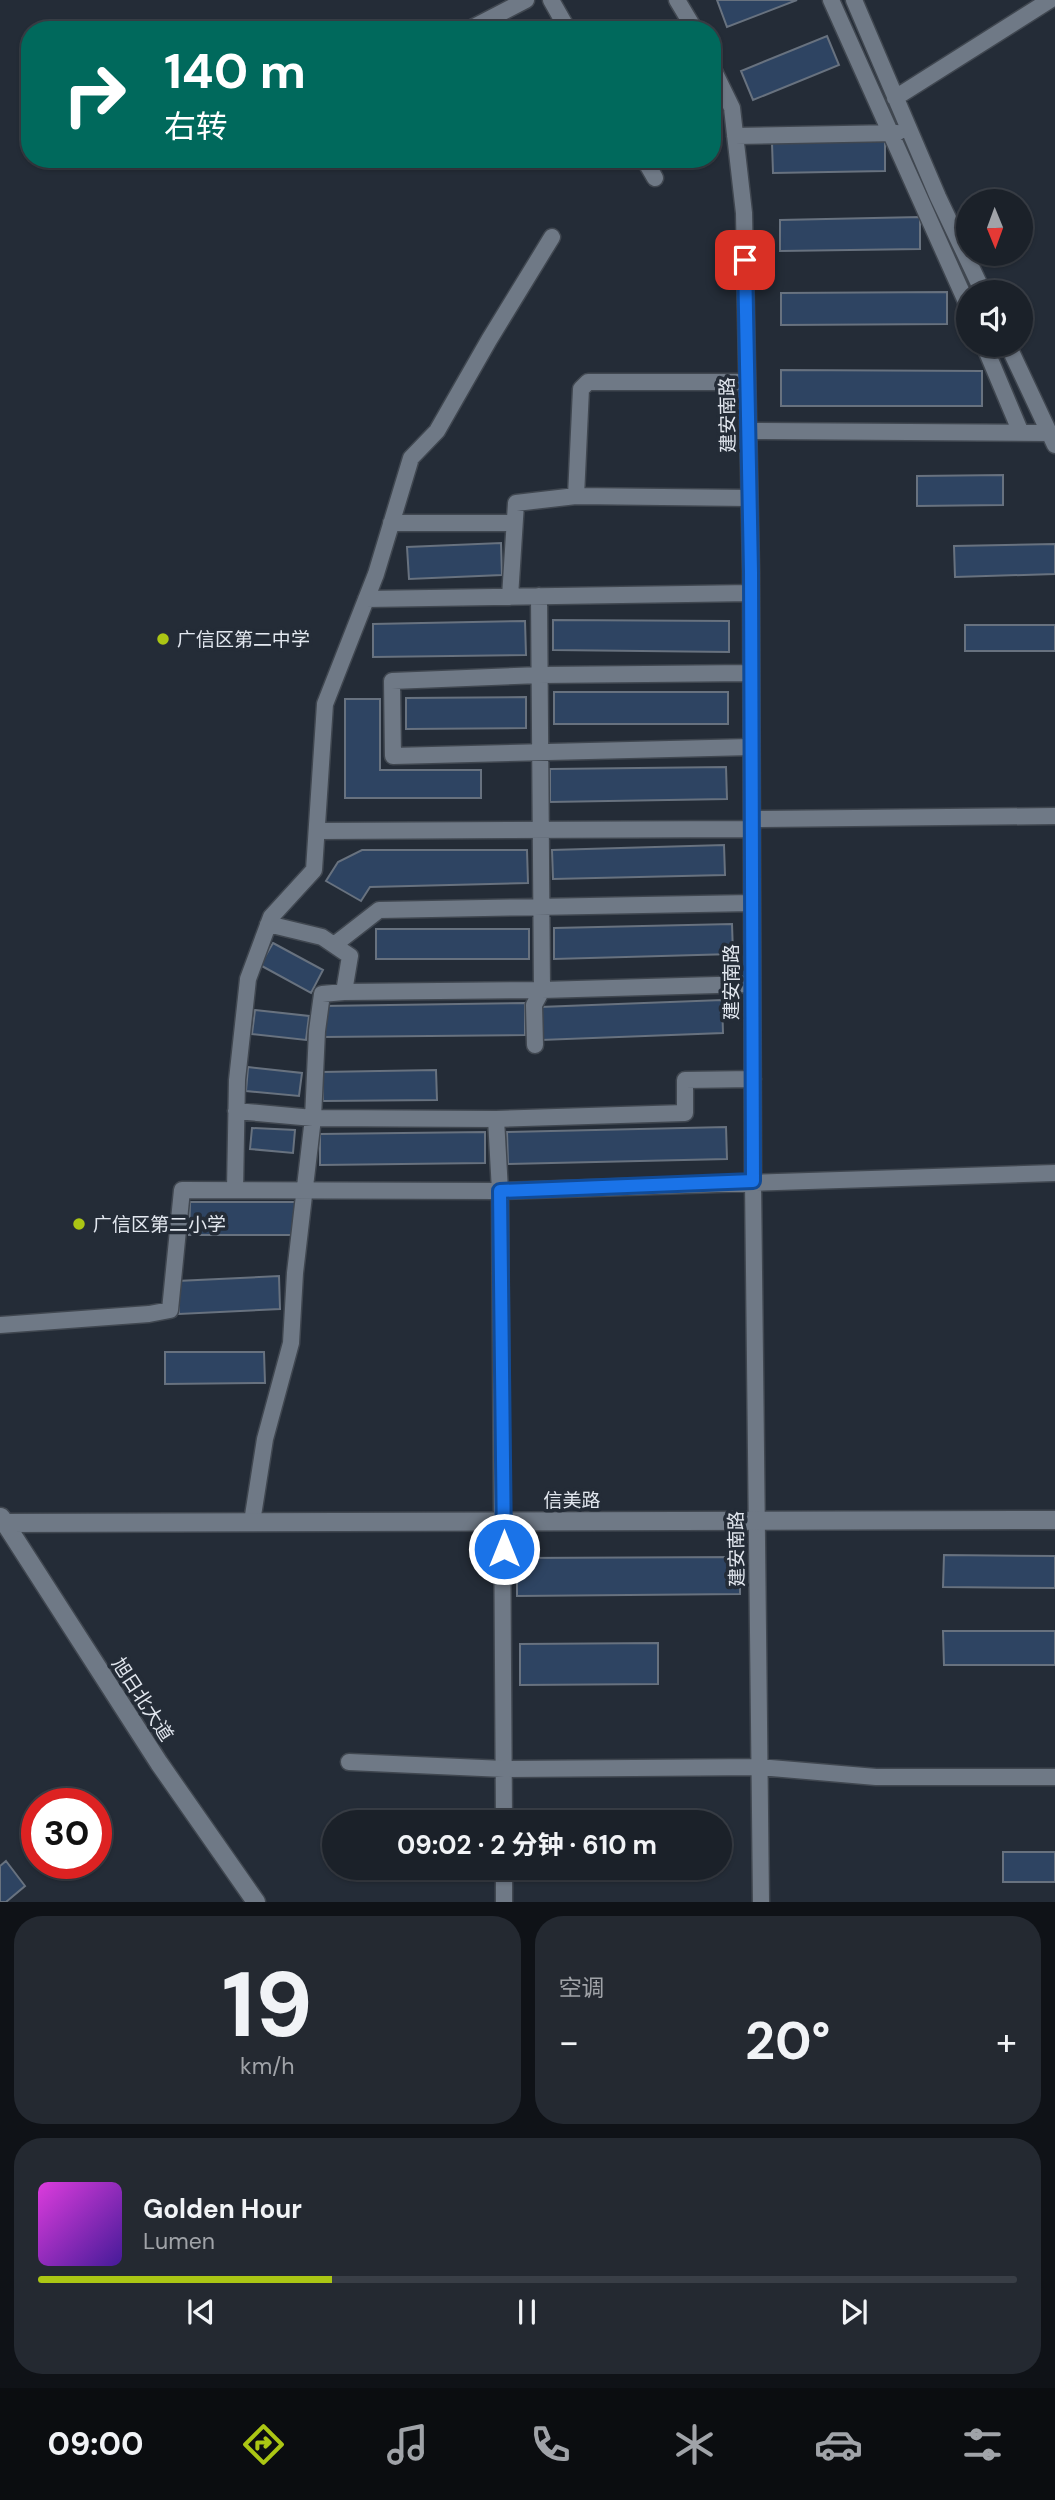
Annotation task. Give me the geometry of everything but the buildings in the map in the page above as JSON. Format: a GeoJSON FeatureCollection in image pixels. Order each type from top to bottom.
{"type":"FeatureCollection","features":[{"type":"Feature","properties":{"kind":"street"},"geometry":{"type":"LineString","coordinates":[[485,21],[526,0]]}},
{"type":"Feature","properties":{"kind":"street"},"geometry":{"type":"LineString","coordinates":[[551,0],[563,21]]}},
{"type":"Feature","properties":{"kind":"street"},"geometry":{"type":"LineString","coordinates":[[677,0],[690,21]]}},
{"type":"Feature","properties":{"kind":"street"},"geometry":{"type":"LineString","coordinates":[[831,0],[956,280]]}},
{"type":"Feature","properties":{"kind":"street"},"geometry":{"type":"LineString","coordinates":[[854,0],[937,197],[977,280]]}},
{"type":"Feature","properties":{"kind":"street"},"geometry":{"type":"LineString","coordinates":[[895,98],[1050,0]]}},
{"type":"Feature","properties":{"kind":"street","name":"建安南路"},"geometry":{"type":"LineString","coordinates":[[721,85],[732,108],[744,213],[751,593],[752,1079],[761,1902]]}},
{"type":"Feature","properties":{"kind":"street"},"geometry":{"type":"LineString","coordinates":[[735,136],[910,133]]}},
{"type":"Feature","properties":{"kind":"street"},"geometry":{"type":"LineString","coordinates":[[649,168],[655,178]]}},
{"type":"Feature","properties":{"kind":"street"},"geometry":{"type":"LineString","coordinates":[[235,1191],[237,1080],[248,979],[271,916],[314,870],[325,704],[366,599],[411,457],[437,431],[552,237]]}},
{"type":"Feature","properties":{"kind":"street"},"geometry":{"type":"LineString","coordinates":[[989,357],[1021,433]]}},
{"type":"Feature","properties":{"kind":"street"},"geometry":{"type":"LineString","coordinates":[[1014,357],[1052,439]]}},
{"type":"Feature","properties":{"kind":"street"},"geometry":{"type":"LineString","coordinates":[[576,496],[581,389],[588,382],[747,382]]}},
{"type":"Feature","properties":{"kind":"street"},"geometry":{"type":"LineString","coordinates":[[748,431],[1021,433],[1052,439]]}},
{"type":"Feature","properties":{"kind":"street"},"geometry":{"type":"LineString","coordinates":[[510,597],[516,503],[576,496],[749,498]]}},
{"type":"Feature","properties":{"kind":"street"},"geometry":{"type":"LineString","coordinates":[[391,523],[513,523]]}},
{"type":"Feature","properties":{"kind":"street"},"geometry":{"type":"LineString","coordinates":[[366,599],[751,593]]}},
{"type":"Feature","properties":{"kind":"street"},"geometry":{"type":"LineString","coordinates":[[535,1045],[534,1005],[542,990],[539,596]]}},
{"type":"Feature","properties":{"kind":"street"},"geometry":{"type":"LineString","coordinates":[[751,673],[540,675],[392,681],[393,755],[751,747]]}},
{"type":"Feature","properties":{"kind":"street"},"geometry":{"type":"LineString","coordinates":[[317,831],[540,830],[1055,816]]}},
{"type":"Feature","properties":{"kind":"street"},"geometry":{"type":"LineString","coordinates":[[334,945],[379,911],[752,903]]}},
{"type":"Feature","properties":{"kind":"street"},"geometry":{"type":"LineString","coordinates":[[268,924],[322,937],[351,956],[344,992]]}},
{"type":"Feature","properties":{"kind":"street"},"geometry":{"type":"LineString","coordinates":[[252,1522],[265,1439],[291,1343],[322,994],[752,984]]}},
{"type":"Feature","properties":{"kind":"street"},"geometry":{"type":"LineString","coordinates":[[236,1111],[313,1118],[496,1119],[685,1113],[685,1080],[752,1079]]}},
{"type":"Feature","properties":{"kind":"street"},"geometry":{"type":"LineString","coordinates":[[496,1119],[500,1191],[504,1521],[504,1810]]}},
{"type":"Feature","properties":{"kind":"street"},"geometry":{"type":"LineString","coordinates":[[0,1325],[149,1314],[170,1310],[182,1190],[500,1191],[1055,1173]]}},
{"type":"Feature","properties":{"kind":"street","name":"信美路"},"geometry":{"type":"LineString","coordinates":[[3,1519],[252,1522],[1055,1520]]}},
{"type":"Feature","properties":{"kind":"street","name":"旭日北大道"},"geometry":{"type":"LineString","coordinates":[[3,1519],[159,1763],[256,1902]]}},
{"type":"Feature","properties":{"kind":"street"},"geometry":{"type":"LineString","coordinates":[[349,1762],[504,1769],[760,1767],[876,1777],[1055,1777]]}},
{"type":"Feature","properties":{"kind":"street"},"geometry":{"type":"LineString","coordinates":[[504,1880],[504,1902]]}},
{"type":"Feature","properties":{"kind":"place","name":"广信区第二中学"},"geometry":{"type":"Point","coordinates":[163,639]}},
{"type":"Feature","properties":{"kind":"place","name":"广信区第二小学"},"geometry":{"type":"Point","coordinates":[79,1224]}},
{"type":"Feature","properties":{"kind":"route"},"geometry":{"type":"LineString","coordinates":[[504,1549],[500,1191],[753,1181],[751,572],[745,260]]}}]}
